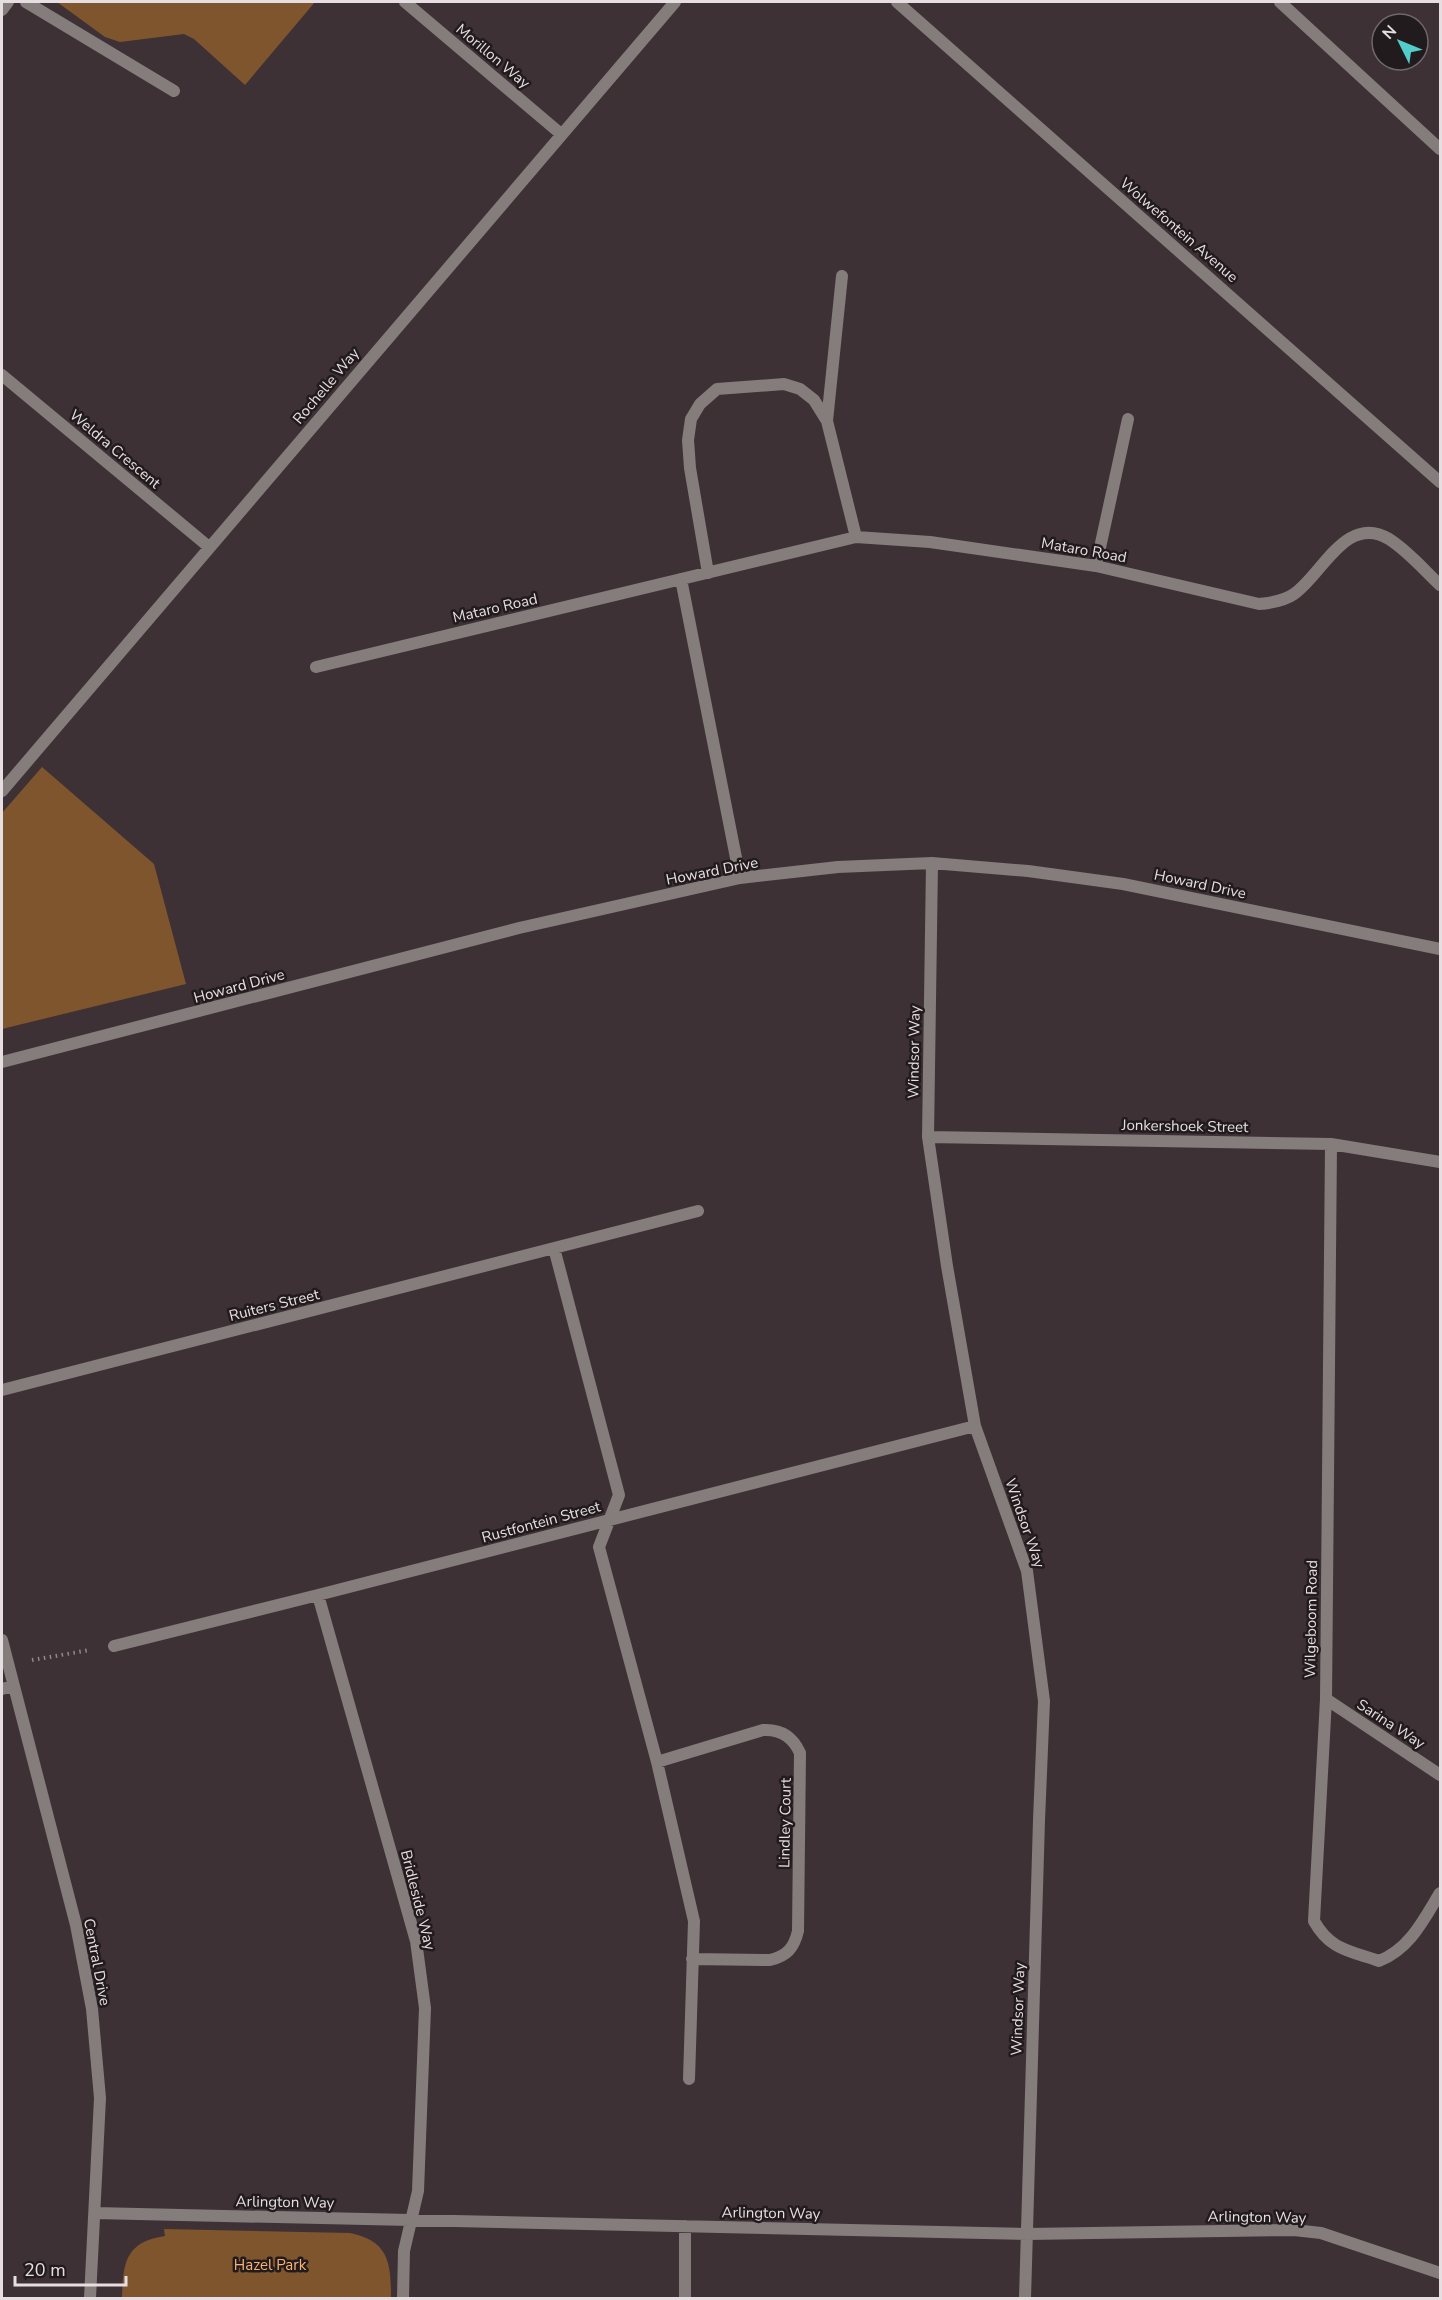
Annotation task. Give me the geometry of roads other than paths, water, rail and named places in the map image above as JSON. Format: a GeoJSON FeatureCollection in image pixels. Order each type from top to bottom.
{"type":"FeatureCollection","features":[{"type":"Feature","properties":{"kind":"street"},"geometry":{"type":"LineString","coordinates":[[2,10],[8,2]]}},
{"type":"Feature","properties":{"kind":"street"},"geometry":{"type":"LineString","coordinates":[[26,2],[174,91]]}},
{"type":"Feature","properties":{"kind":"street","name":"Morillon Way"},"geometry":{"type":"LineString","coordinates":[[405,2],[561,134]]}},
{"type":"Feature","properties":{"kind":"street","name":"Rochelle Way"},"geometry":{"type":"LineString","coordinates":[[2,791],[675,2]]}},
{"type":"Feature","properties":{"kind":"street","name":"Wolwefontein Avenue"},"geometry":{"type":"LineString","coordinates":[[897,2],[1440,482]]}},
{"type":"Feature","properties":{"kind":"street"},"geometry":{"type":"LineString","coordinates":[[1280,2],[1440,149]]}},
{"type":"Feature","properties":{"kind":"street"},"geometry":{"type":"LineString","coordinates":[[827,422],[842,276]]}},
{"type":"Feature","properties":{"kind":"street","name":"Weldra Crescent"},"geometry":{"type":"LineString","coordinates":[[2,375],[209,547]]}},
{"type":"Feature","properties":{"kind":"street"},"geometry":{"type":"LineString","coordinates":[[708,573],[690,468],[688,440],[691,419],[700,404],[717,389],[784,384],[800,389],[814,400],[827,422],[856,537]]}},
{"type":"Feature","properties":{"kind":"street"},"geometry":{"type":"LineString","coordinates":[[1096,566],[1128,419]]}},
{"type":"Feature","properties":{"kind":"street","name":"Mataro Road"},"geometry":{"type":"LineString","coordinates":[[316,667],[856,537],[930,542],[1096,566],[1247,602],[1271,603],[1294,594],[1344,541],[1365,534],[1387,538],[1440,585]]}},
{"type":"Feature","properties":{"kind":"street"},"geometry":{"type":"LineString","coordinates":[[681,579],[740,878]]}},
{"type":"Feature","properties":{"kind":"street","name":"Howard Drive"},"geometry":{"type":"LineString","coordinates":[[2,1062],[519,928],[740,878],[838,867],[932,863],[1028,871],[1123,884],[1440,949]]}},
{"type":"Feature","properties":{"kind":"street","name":"Windsor Way"},"geometry":{"type":"LineString","coordinates":[[932,863],[928,1137],[947,1266],[975,1426],[1027,1571],[1044,1701],[1025,2298]]}},
{"type":"Feature","properties":{"kind":"street","name":"Jonkershoek Street"},"geometry":{"type":"LineString","coordinates":[[928,1137],[1331,1144],[1440,1162]]}},
{"type":"Feature","properties":{"kind":"street","name":"Wilgeboom Road"},"geometry":{"type":"LineString","coordinates":[[1331,1144],[1326,1699],[1314,1921],[1321,1934],[1331,1944],[1380,1961],[1390,1957],[1406,1945],[1440,1893]]}},
{"type":"Feature","properties":{"kind":"street","name":"Ruiters Street"},"geometry":{"type":"LineString","coordinates":[[2,1390],[698,1211]]}},
{"type":"Feature","properties":{"kind":"street"},"geometry":{"type":"LineString","coordinates":[[554,1248],[619,1495],[599,1547],[657,1762],[694,1921],[689,2079]]}},
{"type":"Feature","properties":{"kind":"street","name":"Rustfontein Street"},"geometry":{"type":"LineString","coordinates":[[114,1646],[975,1426]]}},
{"type":"Feature","properties":{"kind":"street","name":"Bridleside Way"},"geometry":{"type":"LineString","coordinates":[[318,1595],[416,1941],[424,2008],[418,2191],[404,2251],[403,2298]]}},
{"type":"Feature","properties":{"kind":"street","name":"Central Drive"},"geometry":{"type":"LineString","coordinates":[[2,1640],[8,1688],[76,1925],[92,2009],[100,2098],[90,2298]]}},
{"type":"Feature","properties":{"kind":"street","name":"Sarina Way"},"geometry":{"type":"LineString","coordinates":[[1326,1699],[1440,1775]]}},
{"type":"Feature","properties":{"kind":"street","name":"Lindley Court"},"geometry":{"type":"LineString","coordinates":[[657,1762],[772,1729],[789,1736],[800,1753],[796,1942],[790,1951],[780,1958],[770,1960],[693,1959]]}},
{"type":"Feature","properties":{"kind":"street","name":"Arlington Way"},"geometry":{"type":"LineString","coordinates":[[95,2212],[1027,2234],[1294,2230],[1321,2234],[1440,2273]]}},
{"type":"Feature","properties":{"kind":"street"},"geometry":{"type":"LineString","coordinates":[[685,2226],[685,2298]]}},
{"type":"Feature","properties":{"kind":"park label","name":"Hazel Park"},"geometry":{"type":"Point","coordinates":[270,2265]}}]}
